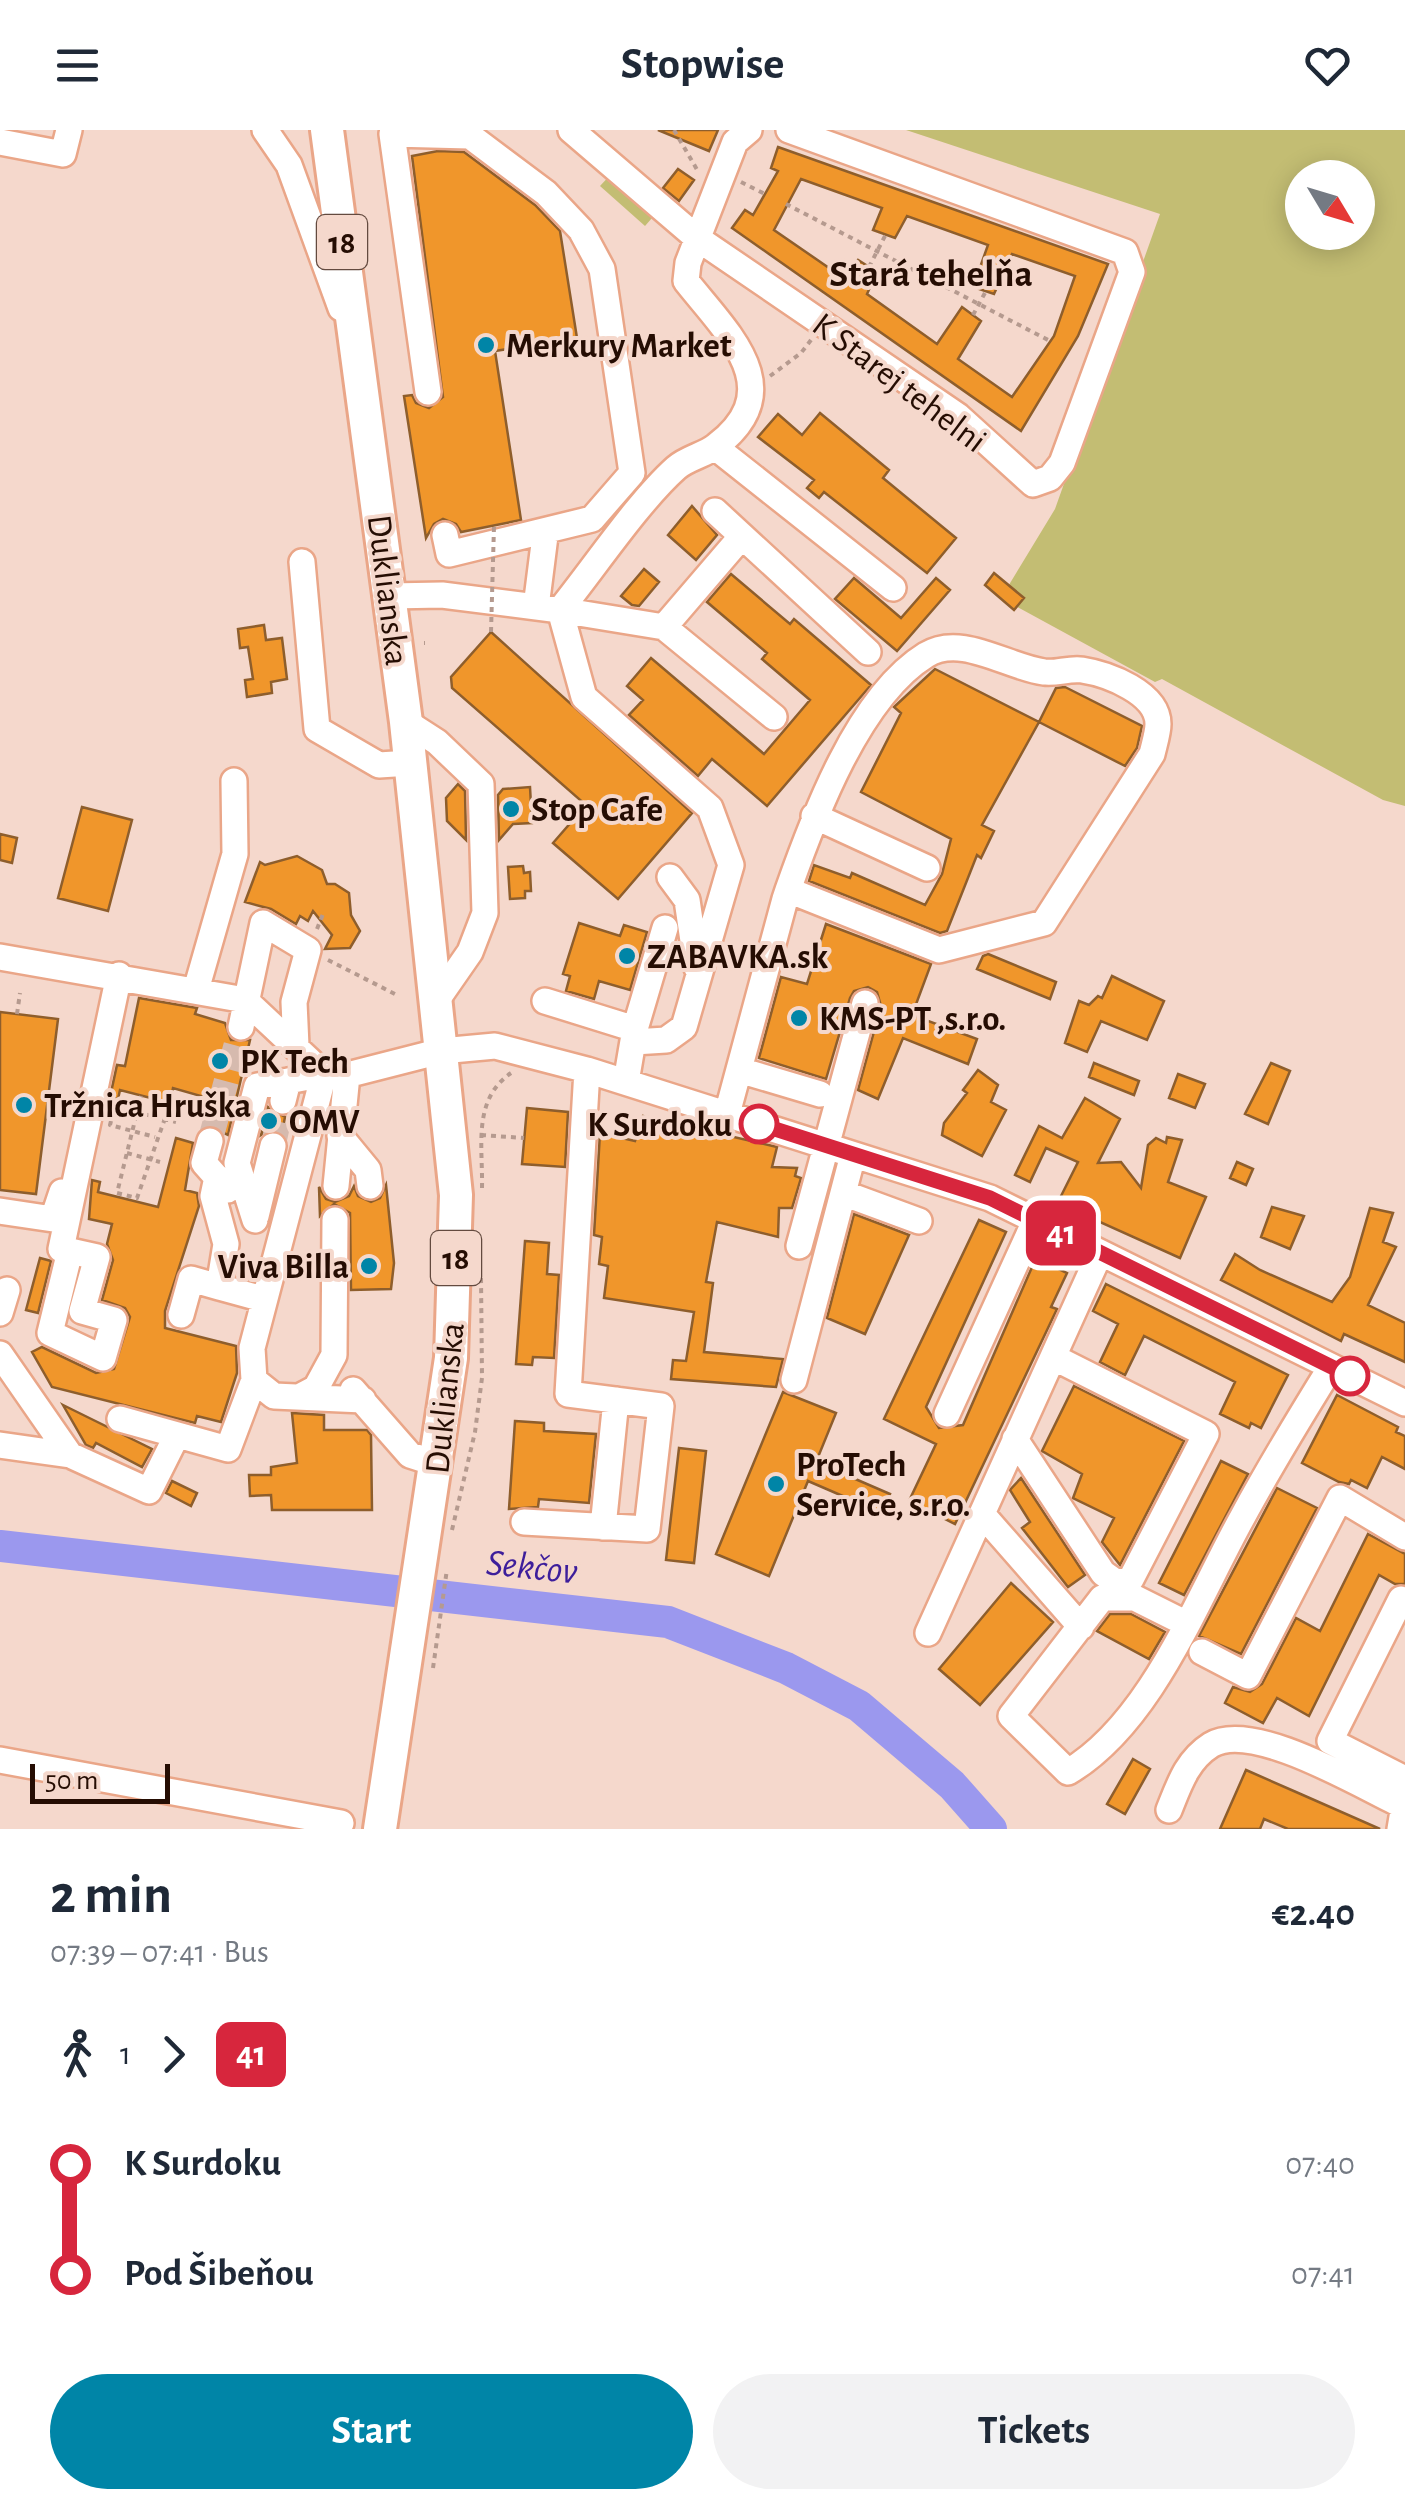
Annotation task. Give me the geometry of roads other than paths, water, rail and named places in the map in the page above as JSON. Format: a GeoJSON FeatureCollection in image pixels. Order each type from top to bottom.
{"type":"FeatureCollection","features":[{"type":"Feature","properties":{"kind":"main road","name":"Duklianska"},"geometry":{"type":"LineString","coordinates":[[327,130],[406,722],[455,1160],[451,1358],[431,1504],[419,1667],[380,1829]]}},
{"type":"Feature","properties":{"kind":"street"},"geometry":{"type":"LineString","coordinates":[[0,142],[63,154],[68,130]]}},
{"type":"Feature","properties":{"kind":"street"},"geometry":{"type":"LineString","coordinates":[[264,130],[289,166],[357,354]]}},
{"type":"Feature","properties":{"kind":"street","name":"K Starej tehelni"},"geometry":{"type":"LineString","coordinates":[[571,130],[698,238],[958,416],[1032,484],[1050,478],[1062,463],[1132,272],[1131,260],[1114,246],[789,130]]}},
{"type":"Feature","properties":{"kind":"street"},"geometry":{"type":"LineString","coordinates":[[548,608],[678,466],[715,447],[742,421],[752,384],[744,354],[686,281],[735,142],[749,130]]}},
{"type":"Feature","properties":{"kind":"street"},"geometry":{"type":"LineString","coordinates":[[428,392],[392,134],[470,136],[546,194],[581,230],[602,269],[618,361],[632,473],[592,519],[449,554],[445,535]]}},
{"type":"Feature","properties":{"kind":"street"},"geometry":{"type":"LineString","coordinates":[[715,447],[893,588]]}},
{"type":"Feature","properties":{"kind":"street"},"geometry":{"type":"LineString","coordinates":[[714,511],[868,652]]}},
{"type":"Feature","properties":{"kind":"street"},"geometry":{"type":"LineString","coordinates":[[546,536],[548,608],[584,697],[710,808],[732,866],[684,1028],[666,1040],[635,1036],[546,1002]]}},
{"type":"Feature","properties":{"kind":"street"},"geometry":{"type":"LineString","coordinates":[[664,628],[742,536]]}},
{"type":"Feature","properties":{"kind":"street"},"geometry":{"type":"LineString","coordinates":[[302,562],[317,729],[378,765],[410,762]]}},
{"type":"Feature","properties":{"kind":"street"},"geometry":{"type":"LineString","coordinates":[[390,596],[442,595],[664,628],[774,717]]}},
{"type":"Feature","properties":{"kind":"street"},"geometry":{"type":"LineString","coordinates":[[727,1114],[788,890],[814,816],[846,751],[886,695],[920,659],[954,647],[1045,672],[1080,670],[1108,678],[1152,704],[1158,722],[1152,754],[1044,923],[939,950],[788,890]]}},
{"type":"Feature","properties":{"kind":"street"},"geometry":{"type":"LineString","coordinates":[[406,722],[437,742],[481,784],[485,914],[470,952],[436,1001]]}},
{"type":"Feature","properties":{"kind":"street"},"geometry":{"type":"LineString","coordinates":[[196,990],[235,854],[234,781]]}},
{"type":"Feature","properties":{"kind":"street"},"geometry":{"type":"LineString","coordinates":[[814,816],[927,868]]}},
{"type":"Feature","properties":{"kind":"street"},"geometry":{"type":"LineString","coordinates":[[670,877],[687,900],[698,978]]}},
{"type":"Feature","properties":{"kind":"street"},"geometry":{"type":"LineString","coordinates":[[240,1027],[263,923],[308,950],[294,1002],[296,1046]]}},
{"type":"Feature","properties":{"kind":"street"},"geometry":{"type":"LineString","coordinates":[[626,1082],[666,928]]}},
{"type":"Feature","properties":{"kind":"street"},"geometry":{"type":"LineString","coordinates":[[0,957],[110,973],[244,1000],[335,1074],[340,1136],[352,1186]]}},
{"type":"Feature","properties":{"kind":"street"},"geometry":{"type":"LineString","coordinates":[[0,1211],[53,1219],[70,1168],[110,973]]}},
{"type":"Feature","properties":{"kind":"street"},"geometry":{"type":"LineString","coordinates":[[70,1251],[62,1249],[110,973]]}},
{"type":"Feature","properties":{"kind":"street"},"geometry":{"type":"LineString","coordinates":[[799,1246],[823,1145],[865,1003]]}},
{"type":"Feature","properties":{"kind":"street"},"geometry":{"type":"LineString","coordinates":[[255,1220],[237,1163],[257,1086],[286,1091],[335,1074],[441,1052],[495,1046],[587,1070],[990,1198],[1405,1403]]}},
{"type":"Feature","properties":{"kind":"street"},"geometry":{"type":"LineString","coordinates":[[524,1522],[648,1530],[661,1406],[568,1394],[587,1070]]}},
{"type":"Feature","properties":{"kind":"street"},"geometry":{"type":"LineString","coordinates":[[738,1070],[820,1094]]}},
{"type":"Feature","properties":{"kind":"street"},"geometry":{"type":"LineString","coordinates":[[120,1419],[228,1449],[254,1380],[252,1348],[280,1227],[335,1074]]}},
{"type":"Feature","properties":{"kind":"street"},"geometry":{"type":"LineString","coordinates":[[210,1141],[204,1163],[255,1220],[280,1227]]}},
{"type":"Feature","properties":{"kind":"street"},"geometry":{"type":"LineString","coordinates":[[255,1220],[273,1146]]}},
{"type":"Feature","properties":{"kind":"street"},"geometry":{"type":"LineString","coordinates":[[794,1380],[853,1155]]}},
{"type":"Feature","properties":{"kind":"street"},"geometry":{"type":"LineString","coordinates":[[217,1177],[213,1196],[226,1244],[219,1286]]}},
{"type":"Feature","properties":{"kind":"street"},"geometry":{"type":"LineString","coordinates":[[843,1194],[919,1220]]}},
{"type":"Feature","properties":{"kind":"street"},"geometry":{"type":"LineString","coordinates":[[947,1414],[1035,1220]]}},
{"type":"Feature","properties":{"kind":"street"},"geometry":{"type":"LineString","coordinates":[[335,1224],[321,1262],[322,1310],[341,1372],[410,1455],[438,1464]]}},
{"type":"Feature","properties":{"kind":"street"},"geometry":{"type":"LineString","coordinates":[[928,1633],[1100,1252]]}},
{"type":"Feature","properties":{"kind":"street"},"geometry":{"type":"LineString","coordinates":[[181,1314],[191,1280],[264,1299]]}},
{"type":"Feature","properties":{"kind":"street"},"geometry":{"type":"LineString","coordinates":[[299,1397],[316,1388],[328,1374],[334,1346]]}},
{"type":"Feature","properties":{"kind":"street"},"geometry":{"type":"LineString","coordinates":[[0,1354],[70,1455]]}},
{"type":"Feature","properties":{"kind":"street"},"geometry":{"type":"LineString","coordinates":[[1016,1439],[1103,1573],[1117,1583],[1130,1579],[1206,1434],[1052,1358]]}},
{"type":"Feature","properties":{"kind":"street"},"geometry":{"type":"LineString","coordinates":[[1184,1623],[1135,1598],[1102,1598],[1012,1716],[1068,1772],[1093,1757],[1138,1708],[1265,1475],[1331,1367]]}},
{"type":"Feature","properties":{"kind":"street"},"geometry":{"type":"LineString","coordinates":[[254,1380],[274,1396],[363,1400]]}},
{"type":"Feature","properties":{"kind":"street"},"geometry":{"type":"LineString","coordinates":[[603,1527],[616,1400]]}},
{"type":"Feature","properties":{"kind":"street"},"geometry":{"type":"LineString","coordinates":[[0,1445],[70,1455],[149,1491],[178,1435]]}},
{"type":"Feature","properties":{"kind":"street"},"geometry":{"type":"LineString","coordinates":[[1202,1652],[1248,1676],[1340,1498],[1405,1537]]}},
{"type":"Feature","properties":{"kind":"street"},"geometry":{"type":"LineString","coordinates":[[982,1514],[1081,1626]]}},
{"type":"Feature","properties":{"kind":"street"},"geometry":{"type":"LineString","coordinates":[[1401,1599],[1330,1741],[1405,1779]]}},
{"type":"Feature","properties":{"kind":"street"},"geometry":{"type":"LineString","coordinates":[[1170,1810],[1184,1772],[1213,1744],[1244,1739],[1278,1747],[1402,1811]]}},
{"type":"Feature","properties":{"kind":"street"},"geometry":{"type":"LineString","coordinates":[[0,1760],[341,1823]]}},
{"type":"Feature","properties":{"kind":"waterway","name":"Sekčov"},"geometry":{"type":"LineString","coordinates":[[0,1546],[668,1622],[786,1668],[859,1706],[952,1785],[991,1829]]}},
{"type":"Feature","properties":{"kind":"tunnel"},"geometry":{"type":"LineString","coordinates":[[210,1141],[241,1027]]}},
{"type":"Feature","properties":{"kind":"tunnel"},"geometry":{"type":"LineString","coordinates":[[273,1146],[283,1101]]}},
{"type":"Feature","properties":{"kind":"place","name":"Merkury Market"},"geometry":{"type":"Point","coordinates":[486,345]}},
{"type":"Feature","properties":{"kind":"place","name":"Stop Cafe"},"geometry":{"type":"Point","coordinates":[511,809]}},
{"type":"Feature","properties":{"kind":"place","name":"ZABAVKA.sk"},"geometry":{"type":"Point","coordinates":[627,956]}},
{"type":"Feature","properties":{"kind":"place","name":"KMS-PT ,s.r.o."},"geometry":{"type":"Point","coordinates":[799,1018]}},
{"type":"Feature","properties":{"kind":"place","name":"PK Tech"},"geometry":{"type":"Point","coordinates":[220,1061]}},
{"type":"Feature","properties":{"kind":"place","name":"Tržnica Hruška"},"geometry":{"type":"Point","coordinates":[24,1105]}},
{"type":"Feature","properties":{"kind":"place","name":"OMV"},"geometry":{"type":"Point","coordinates":[269,1121]}},
{"type":"Feature","properties":{"kind":"place","name":"K Surdoku"},"geometry":{"type":"Point","coordinates":[759,1124]}},
{"type":"Feature","properties":{"kind":"place","name":"Viva Billa"},"geometry":{"type":"Point","coordinates":[369,1266]}},
{"type":"Feature","properties":{"kind":"place","name":"ProTech Service, s.r.o."},"geometry":{"type":"Point","coordinates":[776,1484]}},
{"type":"Feature","properties":{"kind":"district","name":"Stará tehelňa"},"geometry":{"type":"Point","coordinates":[931,273]}}]}
